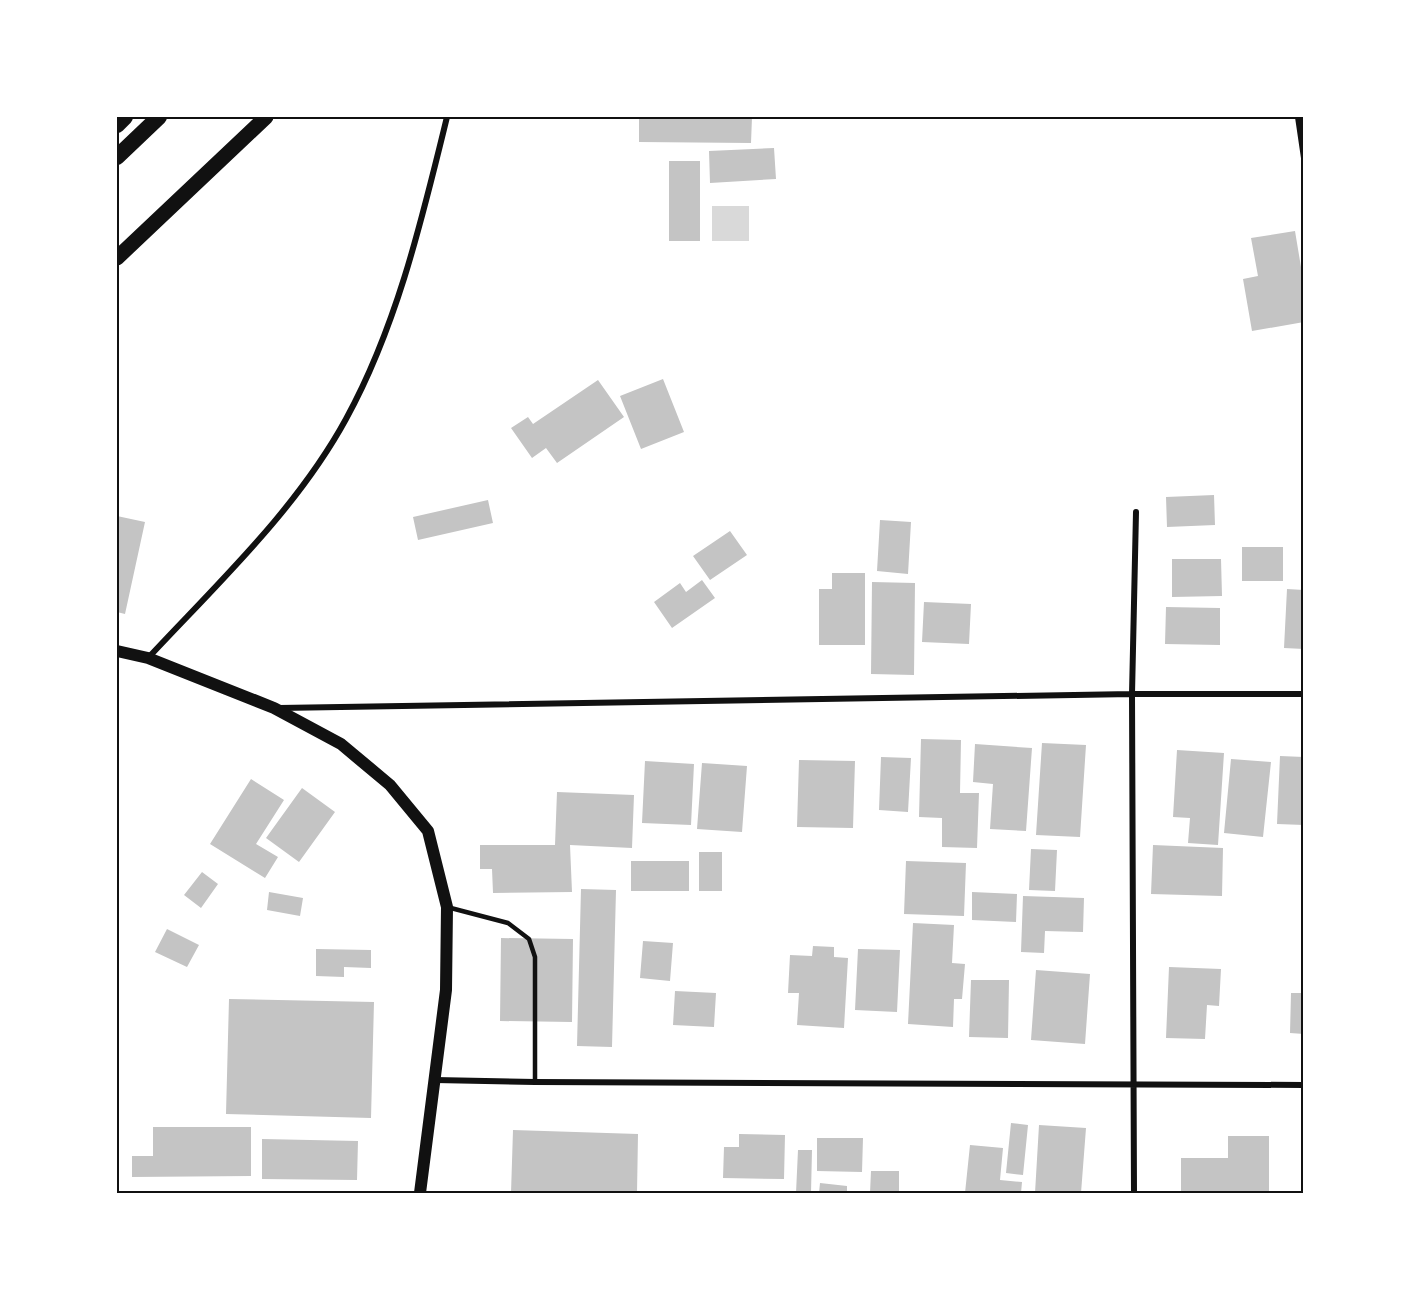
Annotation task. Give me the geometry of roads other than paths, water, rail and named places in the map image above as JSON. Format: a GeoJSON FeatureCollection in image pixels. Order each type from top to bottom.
{"type":"FeatureCollection","features":[{"type":"Feature","properties":{"kind":"highway"},"geometry":{"type":"LineString","coordinates":[[117,125],[125,117]]}},
{"type":"Feature","properties":{"kind":"highway"},"geometry":{"type":"LineString","coordinates":[[117,157],[159,117]]}},
{"type":"Feature","properties":{"kind":"main road"},"geometry":{"type":"LineString","coordinates":[[117,258],[267,117]]}},
{"type":"Feature","properties":{"kind":"main road"},"geometry":{"type":"LineString","coordinates":[[117,651],[148,658],[274,708],[341,744],[390,784],[428,831],[447,907],[446,990],[420,1193]]}},
{"type":"Feature","properties":{"kind":"street"},"geometry":{"type":"LineString","coordinates":[[148,658],[260,539],[309,475],[346,420],[378,350],[406,273],[447,117]]}},
{"type":"Feature","properties":{"kind":"street"},"geometry":{"type":"LineString","coordinates":[[1298,117],[1304,158]]}},
{"type":"Feature","properties":{"kind":"street"},"geometry":{"type":"LineString","coordinates":[[1134,1193],[1132,694],[1136,512]]}},
{"type":"Feature","properties":{"kind":"street"},"geometry":{"type":"LineString","coordinates":[[274,708],[1132,694],[1304,694]]}},
{"type":"Feature","properties":{"kind":"street"},"geometry":{"type":"LineString","coordinates":[[435,1080],[1135,1086],[1304,1085]]}},
{"type":"Feature","properties":{"kind":"lane"},"geometry":{"type":"LineString","coordinates":[[447,907],[508,923],[529,939],[535,957],[535,1082]]}}]}
